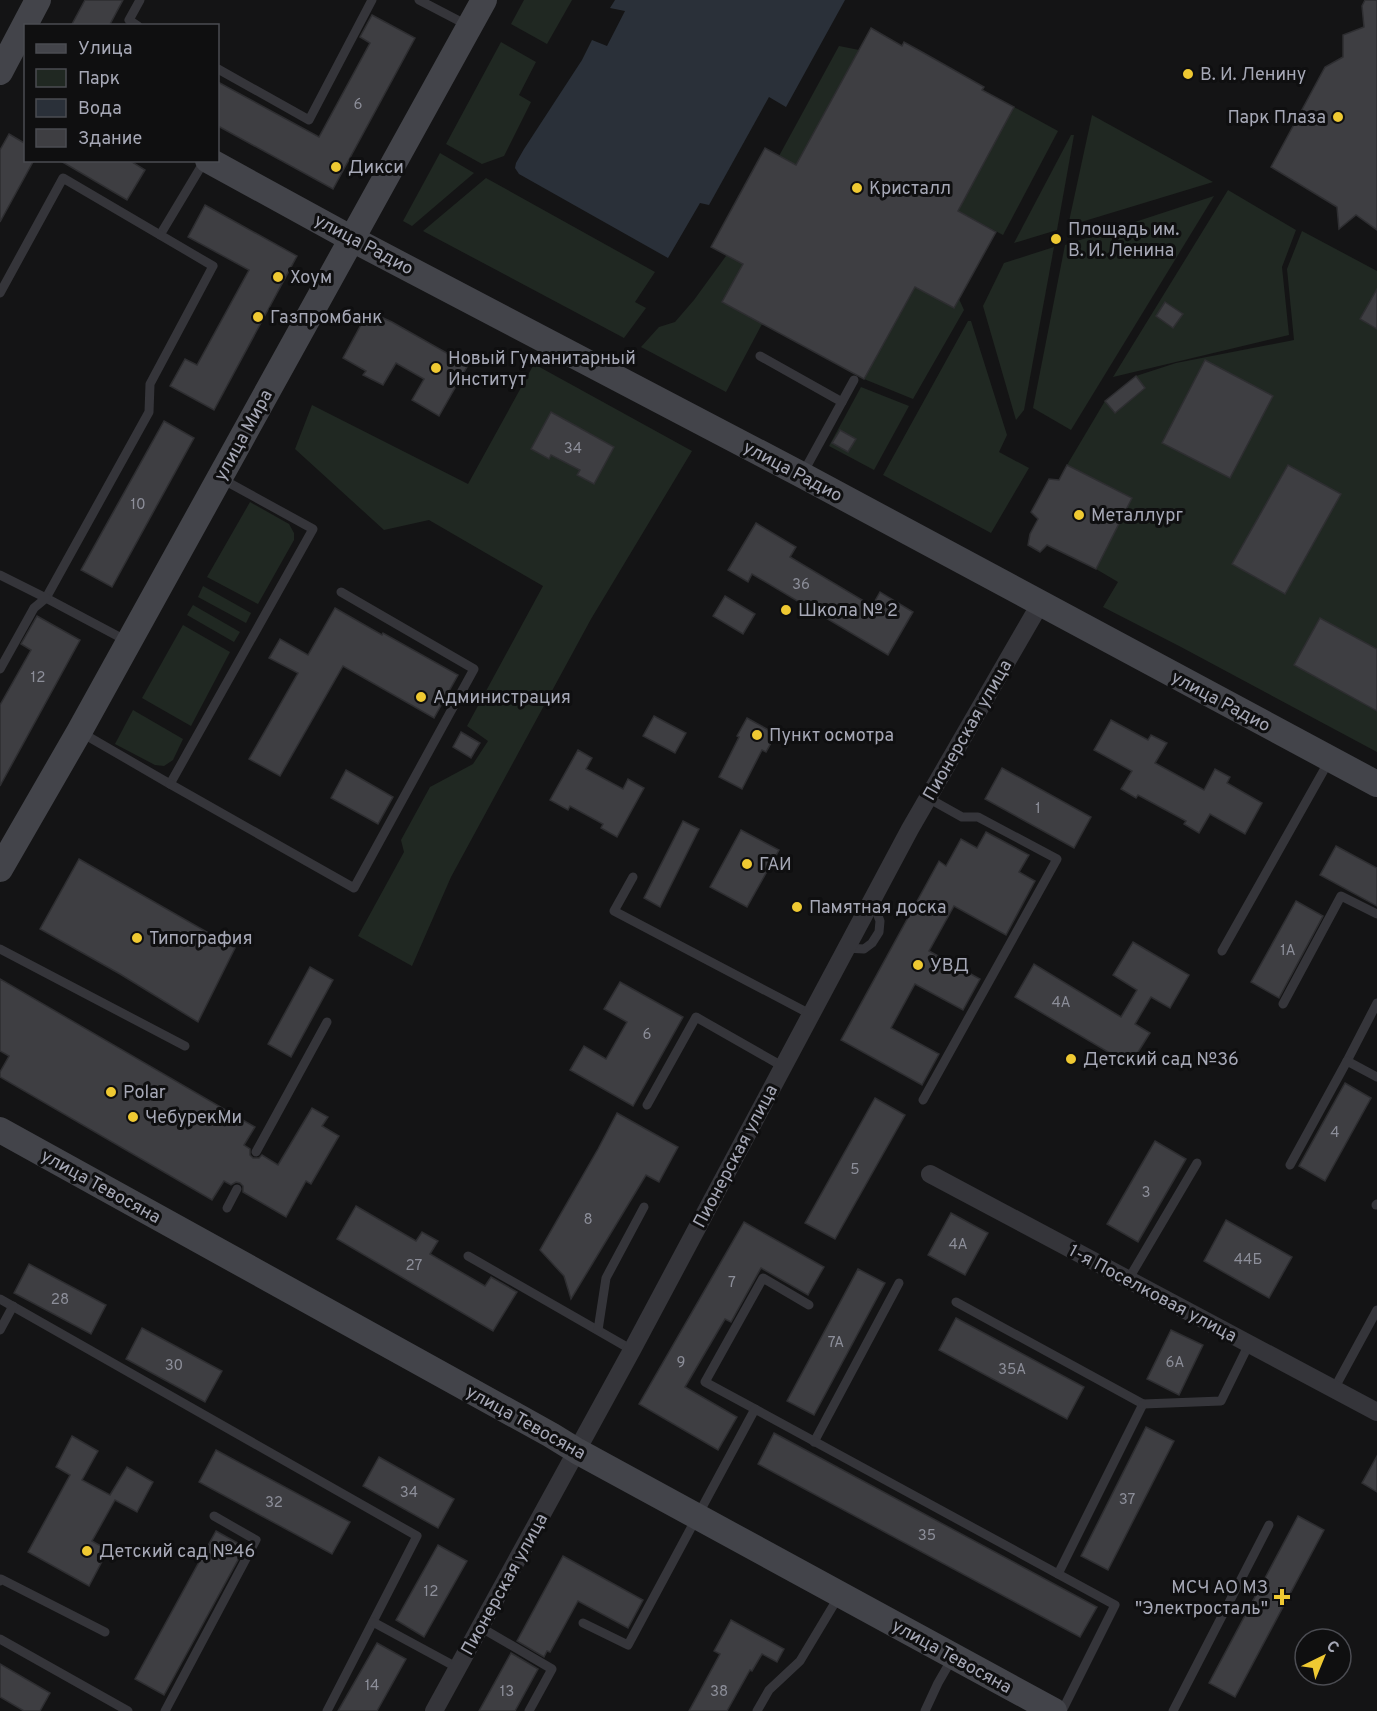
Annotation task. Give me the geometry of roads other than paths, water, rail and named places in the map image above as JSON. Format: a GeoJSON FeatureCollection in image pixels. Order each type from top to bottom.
{"type":"FeatureCollection","features":[{"type":"Feature","properties":{"kind":"main road"},"geometry":{"type":"LineString","coordinates":[[26,24],[38,0]]}},
{"type":"Feature","properties":{"kind":"main road","name":"улица Мира"},"geometry":{"type":"LineString","coordinates":[[0,869],[79,732],[484,0]]}},
{"type":"Feature","properties":{"kind":"main road"},"geometry":{"type":"LineString","coordinates":[[9,58],[24,28]]}},
{"type":"Feature","properties":{"kind":"main road","name":"улица Радио"},"geometry":{"type":"LineString","coordinates":[[211,162],[352,239],[802,475],[1377,784]]}},
{"type":"Feature","properties":{"kind":"main road","name":"улица Тевосяна"},"geometry":{"type":"LineString","coordinates":[[0,1130],[577,1451],[1054,1711]]}},
{"type":"Feature","properties":{"kind":"street","name":"Пионерская улица"},"geometry":{"type":"LineString","coordinates":[[434,1711],[632,1350],[845,948],[1040,604]]}},
{"type":"Feature","properties":{"kind":"street","name":"1-я Поселковая улица"},"geometry":{"type":"LineString","coordinates":[[930,1174],[1377,1412]]}},
{"type":"Feature","properties":{"kind":"lane"},"geometry":{"type":"LineString","coordinates":[[135,24],[129,20],[140,0]]}},
{"type":"Feature","properties":{"kind":"lane"},"geometry":{"type":"LineString","coordinates":[[219,70],[309,120],[372,0]]}},
{"type":"Feature","properties":{"kind":"lane"},"geometry":{"type":"LineString","coordinates":[[419,0],[470,27]]}},
{"type":"Feature","properties":{"kind":"lane"},"geometry":{"type":"LineString","coordinates":[[160,235],[206,162]]}},
{"type":"Feature","properties":{"kind":"lane"},"geometry":{"type":"LineString","coordinates":[[0,293],[63,178],[213,266],[150,384],[150,411],[46,598],[34,608],[0,669]]}},
{"type":"Feature","properties":{"kind":"lane"},"geometry":{"type":"LineString","coordinates":[[760,357],[842,402]]}},
{"type":"Feature","properties":{"kind":"lane"},"geometry":{"type":"LineString","coordinates":[[802,475],[854,380]]}},
{"type":"Feature","properties":{"kind":"lane"},"geometry":{"type":"LineString","coordinates":[[170,784],[313,529],[220,478]]}},
{"type":"Feature","properties":{"kind":"lane"},"geometry":{"type":"LineString","coordinates":[[0,575],[129,642]]}},
{"type":"Feature","properties":{"kind":"lane"},"geometry":{"type":"LineString","coordinates":[[79,732],[354,888],[474,669],[341,592]]}},
{"type":"Feature","properties":{"kind":"lane"},"geometry":{"type":"LineString","coordinates":[[1222,951],[1330,759]]}},
{"type":"Feature","properties":{"kind":"lane"},"geometry":{"type":"LineString","coordinates":[[923,1100],[1057,859],[978,817],[962,817],[928,798]]}},
{"type":"Feature","properties":{"kind":"lane"},"geometry":{"type":"LineString","coordinates":[[633,877],[614,911],[810,1014]]}},
{"type":"Feature","properties":{"kind":"lane"},"geometry":{"type":"LineString","coordinates":[[1283,1004],[1341,896],[1377,914]]}},
{"type":"Feature","properties":{"kind":"lane"},"geometry":{"type":"LineString","coordinates":[[0,949],[185,1046]]}},
{"type":"Feature","properties":{"kind":"lane"},"geometry":{"type":"LineString","coordinates":[[1290,1164],[1377,1003]]}},
{"type":"Feature","properties":{"kind":"lane"},"geometry":{"type":"LineString","coordinates":[[647,1105],[696,1017],[782,1066]]}},
{"type":"Feature","properties":{"kind":"lane"},"geometry":{"type":"LineString","coordinates":[[256,1152],[327,1022]]}},
{"type":"Feature","properties":{"kind":"lane"},"geometry":{"type":"LineString","coordinates":[[1347,1061],[1377,1077]]}},
{"type":"Feature","properties":{"kind":"lane"},"geometry":{"type":"LineString","coordinates":[[1128,1280],[1197,1163]]}},
{"type":"Feature","properties":{"kind":"lane"},"geometry":{"type":"LineString","coordinates":[[227,1208],[237,1189]]}},
{"type":"Feature","properties":{"kind":"lane"},"geometry":{"type":"LineString","coordinates":[[598,1330],[606,1278],[644,1207]]}},
{"type":"Feature","properties":{"kind":"lane"},"geometry":{"type":"LineString","coordinates":[[468,1256],[632,1350]]}},
{"type":"Feature","properties":{"kind":"lane"},"geometry":{"type":"LineString","coordinates":[[809,1305],[763,1278],[705,1382],[1115,1605],[1062,1711]]}},
{"type":"Feature","properties":{"kind":"lane"},"geometry":{"type":"LineString","coordinates":[[814,1442],[898,1283]]}},
{"type":"Feature","properties":{"kind":"lane"},"geometry":{"type":"LineString","coordinates":[[0,1299],[417,1536],[327,1711]]}},
{"type":"Feature","properties":{"kind":"lane"},"geometry":{"type":"LineString","coordinates":[[956,1302],[1143,1404],[1221,1401],[1249,1344]]}},
{"type":"Feature","properties":{"kind":"lane"},"geometry":{"type":"LineString","coordinates":[[0,1330],[13,1306]]}},
{"type":"Feature","properties":{"kind":"lane"},"geometry":{"type":"LineString","coordinates":[[1334,1389],[1377,1310]]}},
{"type":"Feature","properties":{"kind":"lane"},"geometry":{"type":"LineString","coordinates":[[1058,1574],[1143,1404]]}},
{"type":"Feature","properties":{"kind":"lane"},"geometry":{"type":"LineString","coordinates":[[583,1623],[628,1645],[755,1409]]}},
{"type":"Feature","properties":{"kind":"lane"},"geometry":{"type":"LineString","coordinates":[[165,1711],[256,1540],[214,1516]]}},
{"type":"Feature","properties":{"kind":"lane"},"geometry":{"type":"LineString","coordinates":[[1173,1711],[1269,1525]]}},
{"type":"Feature","properties":{"kind":"lane"},"geometry":{"type":"LineString","coordinates":[[0,1581],[1,1579],[105,1632]]}},
{"type":"Feature","properties":{"kind":"lane"},"geometry":{"type":"LineString","coordinates":[[757,1711],[769,1690],[800,1660],[840,1594]]}},
{"type":"Feature","properties":{"kind":"lane"},"geometry":{"type":"LineString","coordinates":[[373,1622],[458,1668]]}},
{"type":"Feature","properties":{"kind":"lane"},"geometry":{"type":"LineString","coordinates":[[480,1627],[552,1669],[529,1711]]}},
{"type":"Feature","properties":{"kind":"lane"},"geometry":{"type":"LineString","coordinates":[[0,1639],[128,1711]]}},
{"type":"Feature","properties":{"kind":"lane"},"geometry":{"type":"LineString","coordinates":[[925,1711],[954,1656]]}},
{"type":"Feature","properties":{"kind":"water"},"geometry":{"type":"Polygon","coordinates":[[[615,0],[845,0],[786,107],[769,97],[709,205],[700,203],[668,258],[519,174],[515,168],[524,149],[582,60],[592,40],[607,46],[625,11],[610,8],[615,0]]]}},
{"type":"Feature","properties":{"kind":"place","name":"В. И. Ленину"},"geometry":{"type":"Point","coordinates":[1188,74]}},
{"type":"Feature","properties":{"kind":"place","name":"Парк Плаза"},"geometry":{"type":"Point","coordinates":[1338,117]}},
{"type":"Feature","properties":{"kind":"place","name":"Дикси"},"geometry":{"type":"Point","coordinates":[336,167]}},
{"type":"Feature","properties":{"kind":"place","name":"Кристалл"},"geometry":{"type":"Point","coordinates":[857,188]}},
{"type":"Feature","properties":{"kind":"place","name":"Площадь им. В. И. Ленина"},"geometry":{"type":"Point","coordinates":[1056,239]}},
{"type":"Feature","properties":{"kind":"place","name":"Хоум"},"geometry":{"type":"Point","coordinates":[278,277]}},
{"type":"Feature","properties":{"kind":"place","name":"Газпромбанк"},"geometry":{"type":"Point","coordinates":[258,317]}},
{"type":"Feature","properties":{"kind":"place","name":"Новый Гуманитарный Институт"},"geometry":{"type":"Point","coordinates":[436,368]}},
{"type":"Feature","properties":{"kind":"place","name":"Металлург"},"geometry":{"type":"Point","coordinates":[1079,515]}},
{"type":"Feature","properties":{"kind":"place","name":"Школа № 2"},"geometry":{"type":"Point","coordinates":[786,610]}},
{"type":"Feature","properties":{"kind":"place","name":"Администрация"},"geometry":{"type":"Point","coordinates":[421,697]}},
{"type":"Feature","properties":{"kind":"place","name":"Пункт осмотра"},"geometry":{"type":"Point","coordinates":[757,735]}},
{"type":"Feature","properties":{"kind":"place","name":"ГАИ"},"geometry":{"type":"Point","coordinates":[747,864]}},
{"type":"Feature","properties":{"kind":"place","name":"Памятная доска"},"geometry":{"type":"Point","coordinates":[797,907]}},
{"type":"Feature","properties":{"kind":"place","name":"Типография"},"geometry":{"type":"Point","coordinates":[137,938]}},
{"type":"Feature","properties":{"kind":"place","name":"УВД"},"geometry":{"type":"Point","coordinates":[918,965]}},
{"type":"Feature","properties":{"kind":"place","name":"Детский сад №36"},"geometry":{"type":"Point","coordinates":[1071,1059]}},
{"type":"Feature","properties":{"kind":"place","name":"Polar"},"geometry":{"type":"Point","coordinates":[111,1092]}},
{"type":"Feature","properties":{"kind":"place","name":"ЧебурекМи"},"geometry":{"type":"Point","coordinates":[133,1117]}},
{"type":"Feature","properties":{"kind":"place","name":"Детский сад №46"},"geometry":{"type":"Point","coordinates":[87,1551]}},
{"type":"Feature","properties":{"kind":"place","name":"МСЧ АО МЗ \"Электросталь\""},"geometry":{"type":"Point","coordinates":[1282,1597]}}]}
